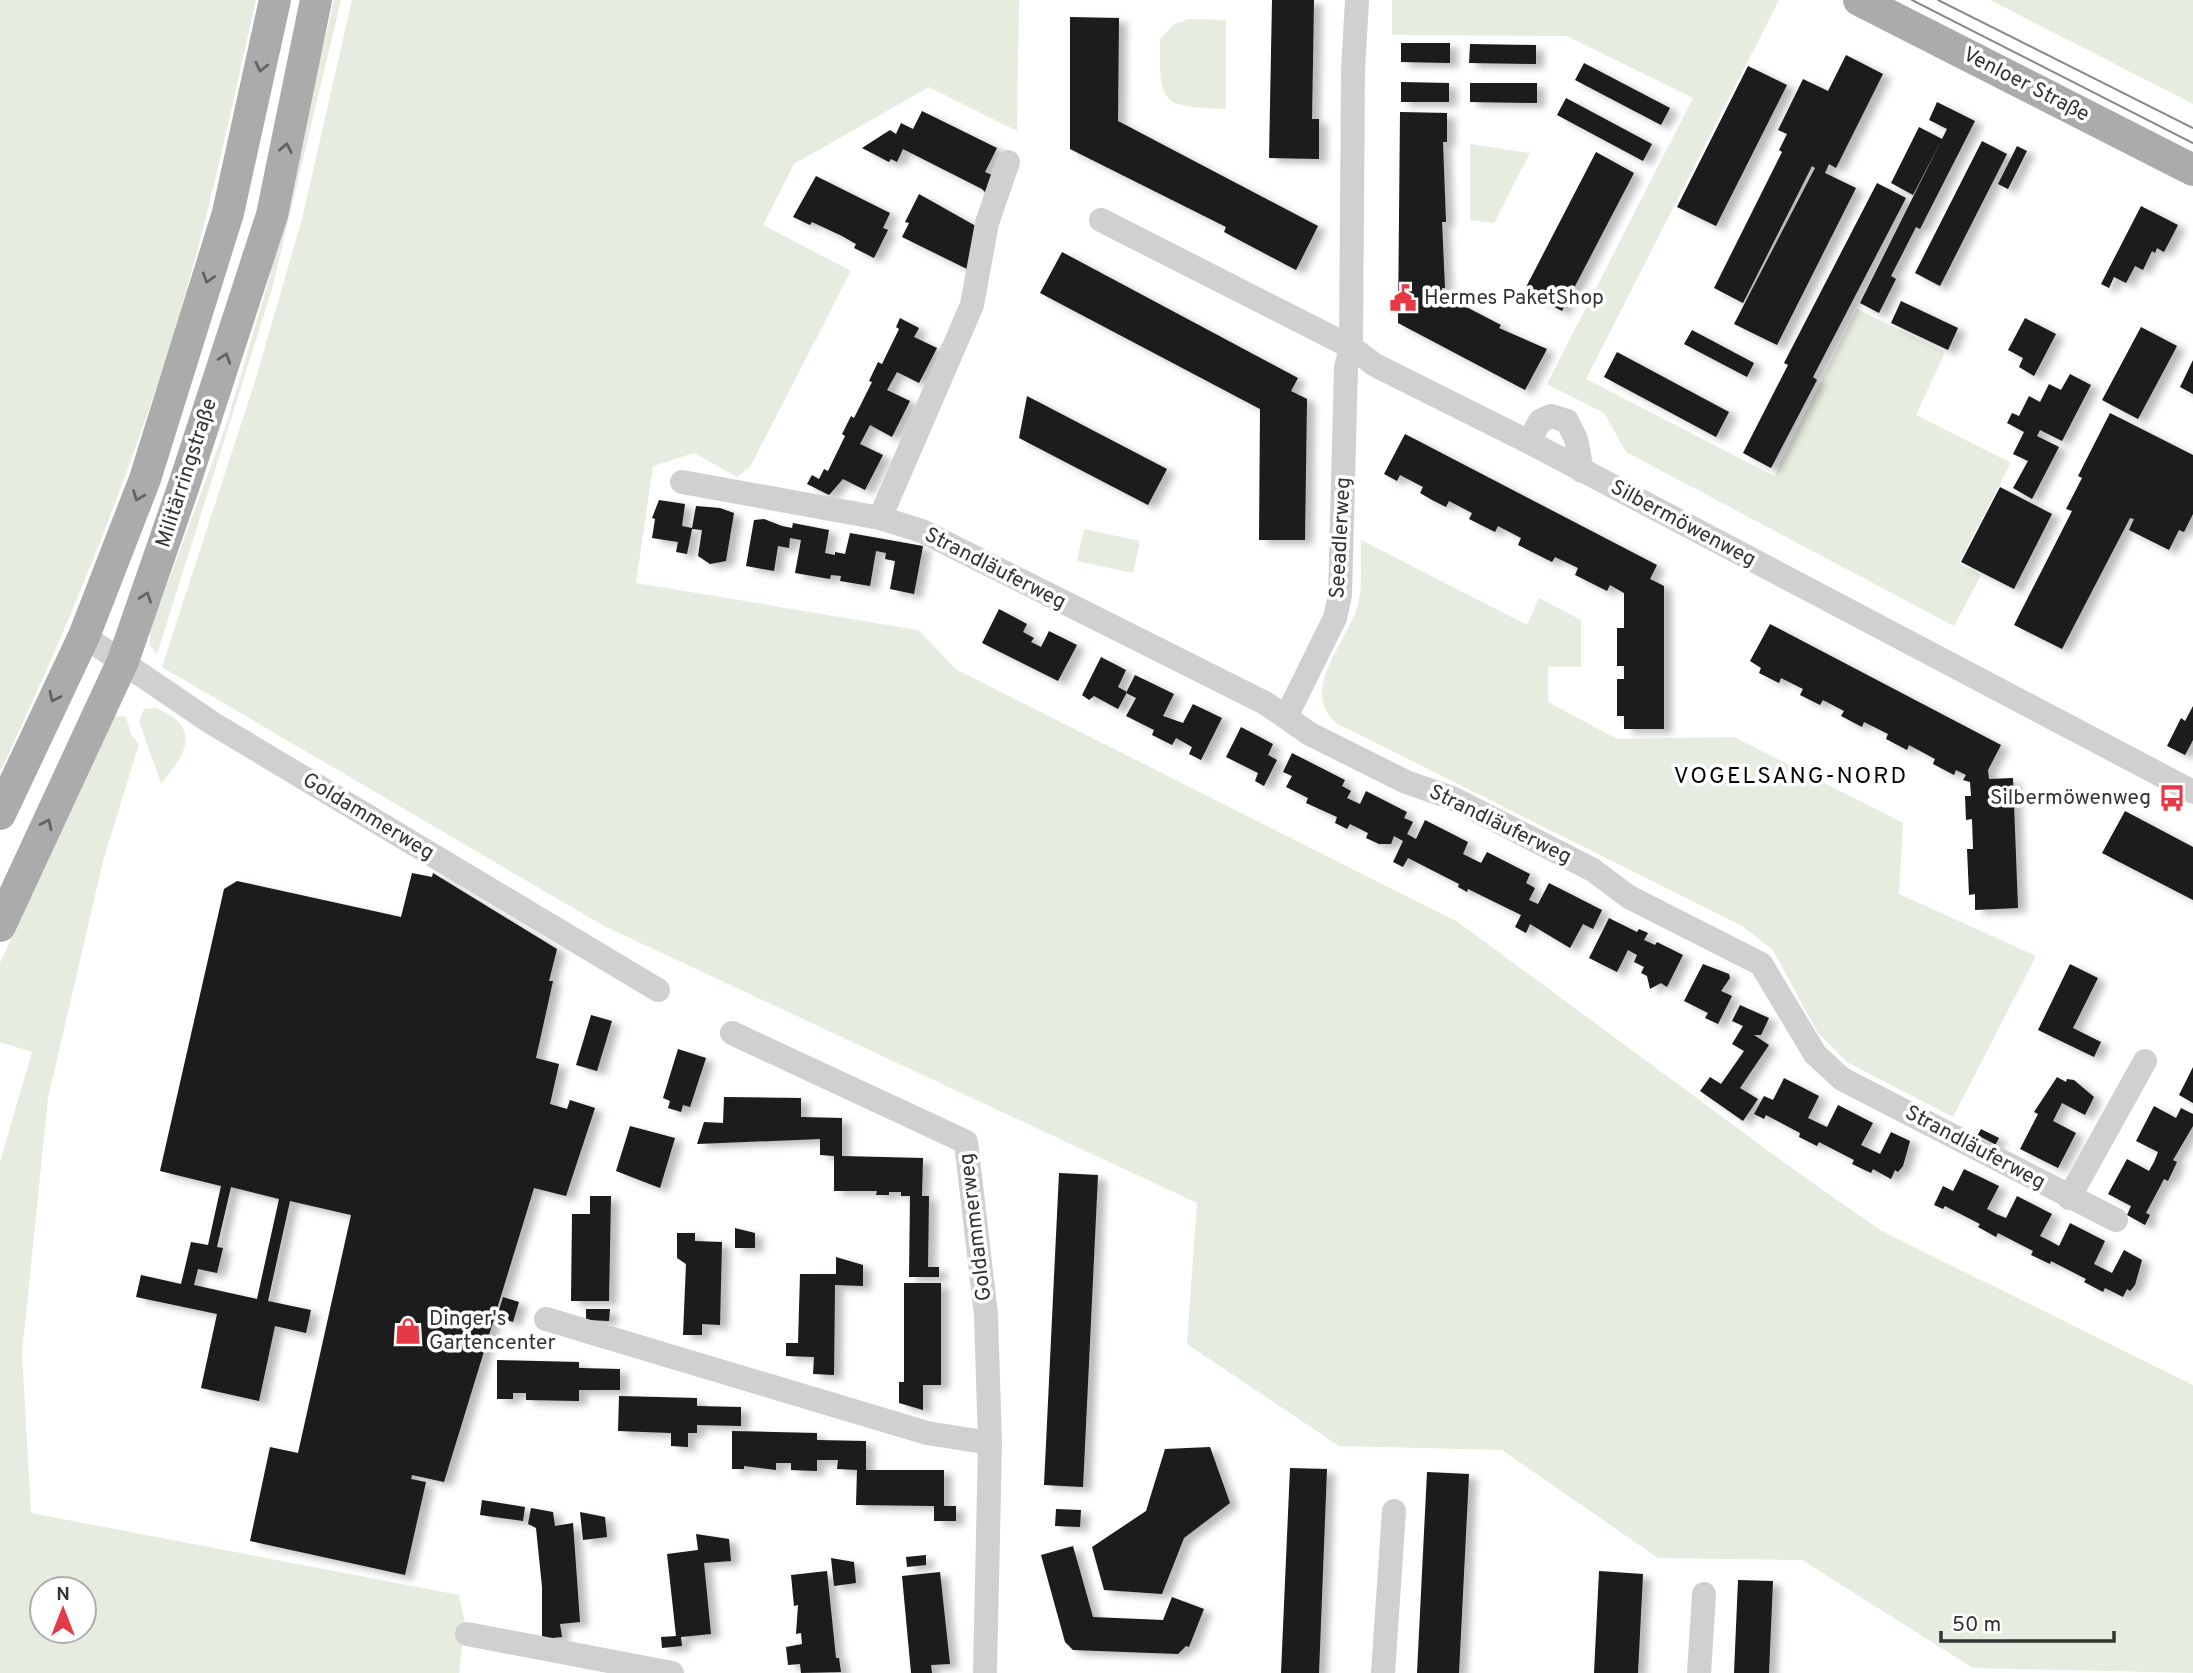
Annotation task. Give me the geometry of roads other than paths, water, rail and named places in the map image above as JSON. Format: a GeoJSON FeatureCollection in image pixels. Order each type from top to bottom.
{"type":"FeatureCollection","features":[{"type":"Feature","properties":{"kind":"main road","name":"Militärringstraße"},"geometry":{"type":"LineString","coordinates":[[0,814],[84,636],[145,479],[228,213],[275,0]]}},
{"type":"Feature","properties":{"kind":"main road","name":"Militärringstraße"},"geometry":{"type":"LineString","coordinates":[[0,926],[123,661],[183,488],[272,215],[316,0]]}},
{"type":"Feature","properties":{"kind":"main road","name":"Venloer Straße"},"geometry":{"type":"LineString","coordinates":[[1859,0],[2193,170]]}},
{"type":"Feature","properties":{"kind":"street","name":"Seeadlerweg"},"geometry":{"type":"LineString","coordinates":[[1286,718],[1335,618],[1340,596],[1346,368],[1351,347],[1353,71],[1357,0]]}},
{"type":"Feature","properties":{"kind":"street"},"geometry":{"type":"LineString","coordinates":[[880,518],[972,304],[987,223],[1008,162]]}},
{"type":"Feature","properties":{"kind":"street"},"geometry":{"type":"LineString","coordinates":[[1101,220],[1351,347]]}},
{"type":"Feature","properties":{"kind":"street","name":"Silbermöwenweg"},"geometry":{"type":"LineString","coordinates":[[1351,347],[1375,365],[1529,442],[2193,792]]}},
{"type":"Feature","properties":{"kind":"street"},"geometry":{"type":"LineString","coordinates":[[1529,442],[1540,421],[1551,416],[1567,421],[1576,439],[1582,471]]}},
{"type":"Feature","properties":{"kind":"street","name":"Strandläuferweg"},"geometry":{"type":"LineString","coordinates":[[682,482],[880,518],[922,531],[1265,703],[1334,746],[1406,782],[1452,799],[1593,870],[1629,897],[1762,964],[1815,1054],[1842,1079],[2068,1198],[2116,1220]]}},
{"type":"Feature","properties":{"kind":"street","name":"Goldammerweg"},"geometry":{"type":"LineString","coordinates":[[84,636],[212,723],[658,989]]}},
{"type":"Feature","properties":{"kind":"street","name":"Goldammerweg"},"geometry":{"type":"LineString","coordinates":[[732,1033],[966,1142],[986,1315],[990,1443],[985,1673]]}},
{"type":"Feature","properties":{"kind":"street","name":"Strandläuferweg"},"geometry":{"type":"LineString","coordinates":[[2068,1198],[2145,1061]]}},
{"type":"Feature","properties":{"kind":"street"},"geometry":{"type":"LineString","coordinates":[[546,1319],[927,1433],[990,1443]]}},
{"type":"Feature","properties":{"kind":"street"},"geometry":{"type":"LineString","coordinates":[[1383,1673],[1394,1511]]}},
{"type":"Feature","properties":{"kind":"street"},"geometry":{"type":"LineString","coordinates":[[1699,1673],[1704,1594]]}},
{"type":"Feature","properties":{"kind":"street"},"geometry":{"type":"LineString","coordinates":[[467,1634],[672,1673]]}},
{"type":"Feature","properties":{"kind":"tram line"},"geometry":{"type":"LineString","coordinates":[[1912,0],[2193,143]]}},
{"type":"Feature","properties":{"kind":"tram line"},"geometry":{"type":"LineString","coordinates":[[1938,0],[2193,128]]}},
{"type":"Feature","properties":{"kind":"place","name":"Hermes PaketShop"},"geometry":{"type":"Point","coordinates":[1403,298]}},
{"type":"Feature","properties":{"kind":"place","name":"Silbermöwenweg"},"geometry":{"type":"Point","coordinates":[2172,798]}},
{"type":"Feature","properties":{"kind":"place","name":"Dinger's Gartencenter"},"geometry":{"type":"Point","coordinates":[408,1331]}},
{"type":"Feature","properties":{"kind":"district","name":"VOGELSANG-NORD"},"geometry":{"type":"Point","coordinates":[1791,777]}}]}
